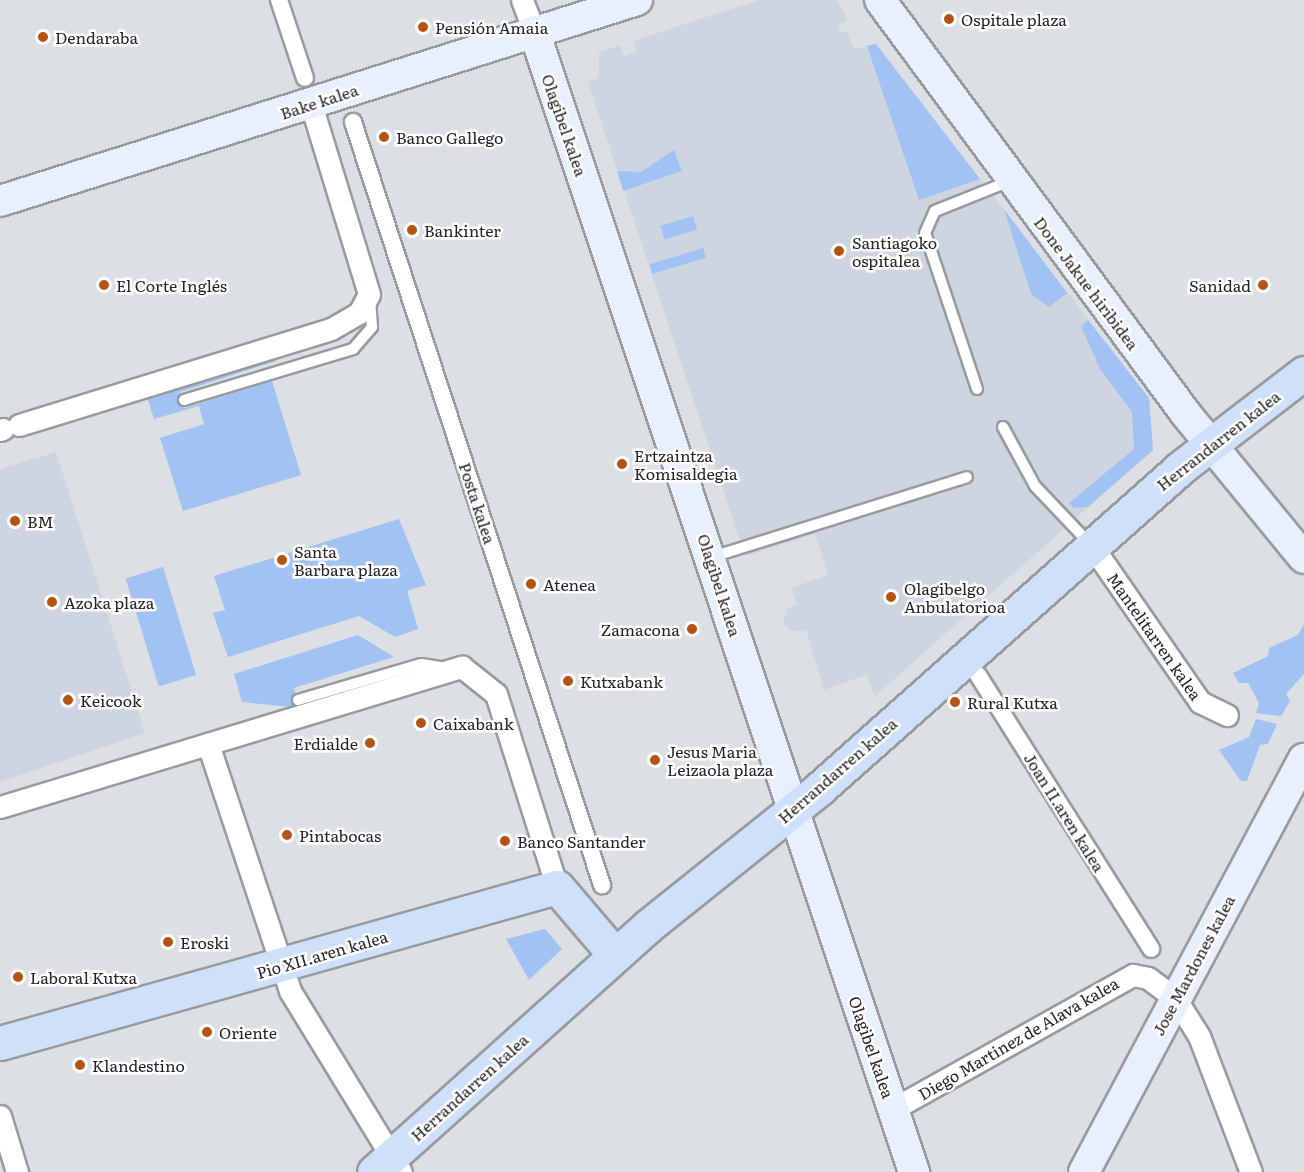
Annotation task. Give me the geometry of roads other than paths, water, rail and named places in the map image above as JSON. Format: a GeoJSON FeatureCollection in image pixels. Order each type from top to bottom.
{"type":"FeatureCollection","features":[{"type":"Feature","properties":{"kind":"main road","name":"Bake kalea"},"geometry":{"type":"LineString","coordinates":[[0,201],[308,91],[534,31],[637,0]]}},
{"type":"Feature","properties":{"kind":"main road","name":"Done Jakue hiribidea"},"geometry":{"type":"LineString","coordinates":[[880,0],[1010,181],[1209,443],[1304,558]]}},
{"type":"Feature","properties":{"kind":"main road","name":"Olagibel kalea"},"geometry":{"type":"LineString","coordinates":[[534,31],[914,1172]]}},
{"type":"Feature","properties":{"kind":"main road","name":"Herrandarren kalea"},"geometry":{"type":"LineString","coordinates":[[389,1167],[615,955],[793,810],[1209,443],[1304,374]]}},
{"type":"Feature","properties":{"kind":"main road","name":"Jose Mardones kalea"},"geometry":{"type":"LineString","coordinates":[[1084,1172],[1304,759]]}},
{"type":"Feature","properties":{"kind":"main road"},"geometry":{"type":"LineString","coordinates":[[557,887],[615,955]]}},
{"type":"Feature","properties":{"kind":"main road","name":"Pio XII.aren kalea"},"geometry":{"type":"LineString","coordinates":[[0,1043],[279,967],[557,887]]}},
{"type":"Feature","properties":{"kind":"street"},"geometry":{"type":"LineString","coordinates":[[7,428],[331,329],[359,313],[369,294],[279,0]]}},
{"type":"Feature","properties":{"kind":"street","name":"Olagibel kalea"},"geometry":{"type":"LineString","coordinates":[[522,0],[534,31]]}},
{"type":"Feature","properties":{"kind":"street","name":"Posta kalea"},"geometry":{"type":"LineString","coordinates":[[353,122],[603,885]]}},
{"type":"Feature","properties":{"kind":"street","name":"Mantelitarren kalea"},"geometry":{"type":"LineString","coordinates":[[1092,546],[1200,702],[1227,715]]}},
{"type":"Feature","properties":{"kind":"street"},"geometry":{"type":"LineString","coordinates":[[0,807],[462,667],[481,677],[496,694],[557,887]]}},
{"type":"Feature","properties":{"kind":"street","name":"Joan II.aren kalea"},"geometry":{"type":"LineString","coordinates":[[978,675],[1151,949]]}},
{"type":"Feature","properties":{"kind":"street"},"geometry":{"type":"LineString","coordinates":[[207,744],[279,967],[314,1037],[389,1167]]}},
{"type":"Feature","properties":{"kind":"street","name":"Diego Martinez de Alava kalea"},"geometry":{"type":"LineString","coordinates":[[893,1109],[1119,979],[1148,978],[1175,998]]}},
{"type":"Feature","properties":{"kind":"street"},"geometry":{"type":"LineString","coordinates":[[1175,998],[1199,1036],[1251,1172]]}},
{"type":"Feature","properties":{"kind":"street"},"geometry":{"type":"LineString","coordinates":[[0,1116],[17,1172]]}},
{"type":"Feature","properties":{"kind":"lane"},"geometry":{"type":"LineString","coordinates":[[977,388],[924,233],[935,210],[1010,181]]}},
{"type":"Feature","properties":{"kind":"lane"},"geometry":{"type":"LineString","coordinates":[[184,400],[353,349],[372,327],[369,294]]}},
{"type":"Feature","properties":{"kind":"lane"},"geometry":{"type":"LineString","coordinates":[[1003,427],[1035,486],[1092,546]]}},
{"type":"Feature","properties":{"kind":"lane"},"geometry":{"type":"LineString","coordinates":[[711,557],[967,477]]}},
{"type":"Feature","properties":{"kind":"lane"},"geometry":{"type":"LineString","coordinates":[[298,700],[421,664],[451,669]]}},
{"type":"Feature","properties":{"kind":"place","name":"Ospitale plaza"},"geometry":{"type":"Point","coordinates":[949,19]}},
{"type":"Feature","properties":{"kind":"place","name":"Pensión Amaia"},"geometry":{"type":"Point","coordinates":[423,27]}},
{"type":"Feature","properties":{"kind":"place","name":"Dendaraba"},"geometry":{"type":"Point","coordinates":[43,37]}},
{"type":"Feature","properties":{"kind":"place","name":"Banco Gallego"},"geometry":{"type":"Point","coordinates":[384,137]}},
{"type":"Feature","properties":{"kind":"place","name":"Bankinter"},"geometry":{"type":"Point","coordinates":[412,230]}},
{"type":"Feature","properties":{"kind":"place","name":"Santiagoko ospitalea"},"geometry":{"type":"Point","coordinates":[839,251]}},
{"type":"Feature","properties":{"kind":"place","name":"El Corte Inglés"},"geometry":{"type":"Point","coordinates":[104,285]}},
{"type":"Feature","properties":{"kind":"place","name":"Sanidad"},"geometry":{"type":"Point","coordinates":[1263,285]}},
{"type":"Feature","properties":{"kind":"place","name":"Ertzaintza Komisaldegia"},"geometry":{"type":"Point","coordinates":[622,464]}},
{"type":"Feature","properties":{"kind":"place","name":"BM"},"geometry":{"type":"Point","coordinates":[15,521]}},
{"type":"Feature","properties":{"kind":"place","name":"Santa Barbara plaza"},"geometry":{"type":"Point","coordinates":[282,560]}},
{"type":"Feature","properties":{"kind":"place","name":"Atenea"},"geometry":{"type":"Point","coordinates":[531,584]}},
{"type":"Feature","properties":{"kind":"place","name":"Olagibelgo Anbulatorioa"},"geometry":{"type":"Point","coordinates":[891,597]}},
{"type":"Feature","properties":{"kind":"place","name":"Azoka plaza"},"geometry":{"type":"Point","coordinates":[52,602]}},
{"type":"Feature","properties":{"kind":"place","name":"Zamacona"},"geometry":{"type":"Point","coordinates":[692,629]}},
{"type":"Feature","properties":{"kind":"place","name":"Kutxabank"},"geometry":{"type":"Point","coordinates":[568,681]}},
{"type":"Feature","properties":{"kind":"place","name":"Keicook"},"geometry":{"type":"Point","coordinates":[68,700]}},
{"type":"Feature","properties":{"kind":"place","name":"Rural Kutxa"},"geometry":{"type":"Point","coordinates":[955,702]}},
{"type":"Feature","properties":{"kind":"place","name":"Caixabank"},"geometry":{"type":"Point","coordinates":[421,723]}},
{"type":"Feature","properties":{"kind":"place","name":"Erdialde"},"geometry":{"type":"Point","coordinates":[370,743]}},
{"type":"Feature","properties":{"kind":"place","name":"Jesus Maria Leizaola plaza"},"geometry":{"type":"Point","coordinates":[655,760]}},
{"type":"Feature","properties":{"kind":"place","name":"Pintabocas"},"geometry":{"type":"Point","coordinates":[287,835]}},
{"type":"Feature","properties":{"kind":"place","name":"Banco Santander"},"geometry":{"type":"Point","coordinates":[505,841]}},
{"type":"Feature","properties":{"kind":"place","name":"Eroski"},"geometry":{"type":"Point","coordinates":[168,942]}},
{"type":"Feature","properties":{"kind":"place","name":"Laboral Kutxa"},"geometry":{"type":"Point","coordinates":[18,977]}},
{"type":"Feature","properties":{"kind":"place","name":"Oriente"},"geometry":{"type":"Point","coordinates":[207,1032]}},
{"type":"Feature","properties":{"kind":"place","name":"Klandestino"},"geometry":{"type":"Point","coordinates":[80,1065]}}]}
